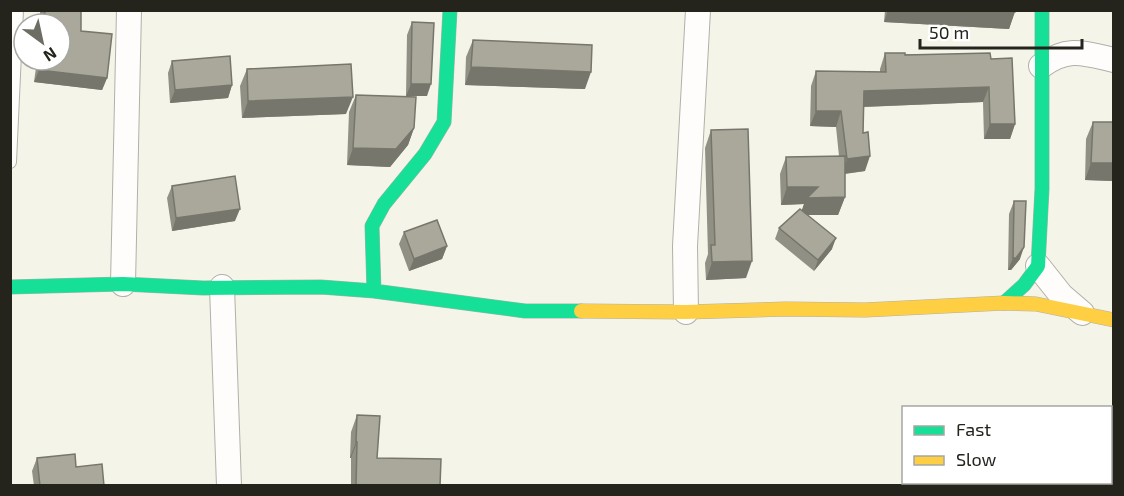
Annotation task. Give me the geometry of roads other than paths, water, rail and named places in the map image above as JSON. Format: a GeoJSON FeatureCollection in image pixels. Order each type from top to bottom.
{"type":"FeatureCollection","features":[{"type":"Feature","properties":{"kind":"street"},"geometry":{"type":"LineString","coordinates":[[123,284],[129,10]]}},
{"type":"Feature","properties":{"kind":"street"},"geometry":{"type":"LineString","coordinates":[[374,291],[372,226],[384,204],[425,154],[444,122],[450,10]]}},
{"type":"Feature","properties":{"kind":"street"},"geometry":{"type":"LineString","coordinates":[[686,312],[685,246],[698,10]]}},
{"type":"Feature","properties":{"kind":"street"},"geometry":{"type":"LineString","coordinates":[[1004,303],[1024,285],[1038,266],[1042,189],[1042,10]]}},
{"type":"Feature","properties":{"kind":"street"},"geometry":{"type":"LineString","coordinates":[[1041,66],[1060,54],[1079,52],[1113,60]]}},
{"type":"Feature","properties":{"kind":"street"},"geometry":{"type":"LineString","coordinates":[[1038,266],[1061,295],[1083,314]]}},
{"type":"Feature","properties":{"kind":"street"},"geometry":{"type":"LineString","coordinates":[[10,287],[123,284],[203,288],[321,286],[525,311],[865,310],[1004,303],[1036,304],[1113,320]]}},
{"type":"Feature","properties":{"kind":"street"},"geometry":{"type":"LineString","coordinates":[[222,287],[229,486]]}},
{"type":"Feature","properties":{"kind":"lane"},"geometry":{"type":"LineString","coordinates":[[10,162],[17,10]]}}]}
